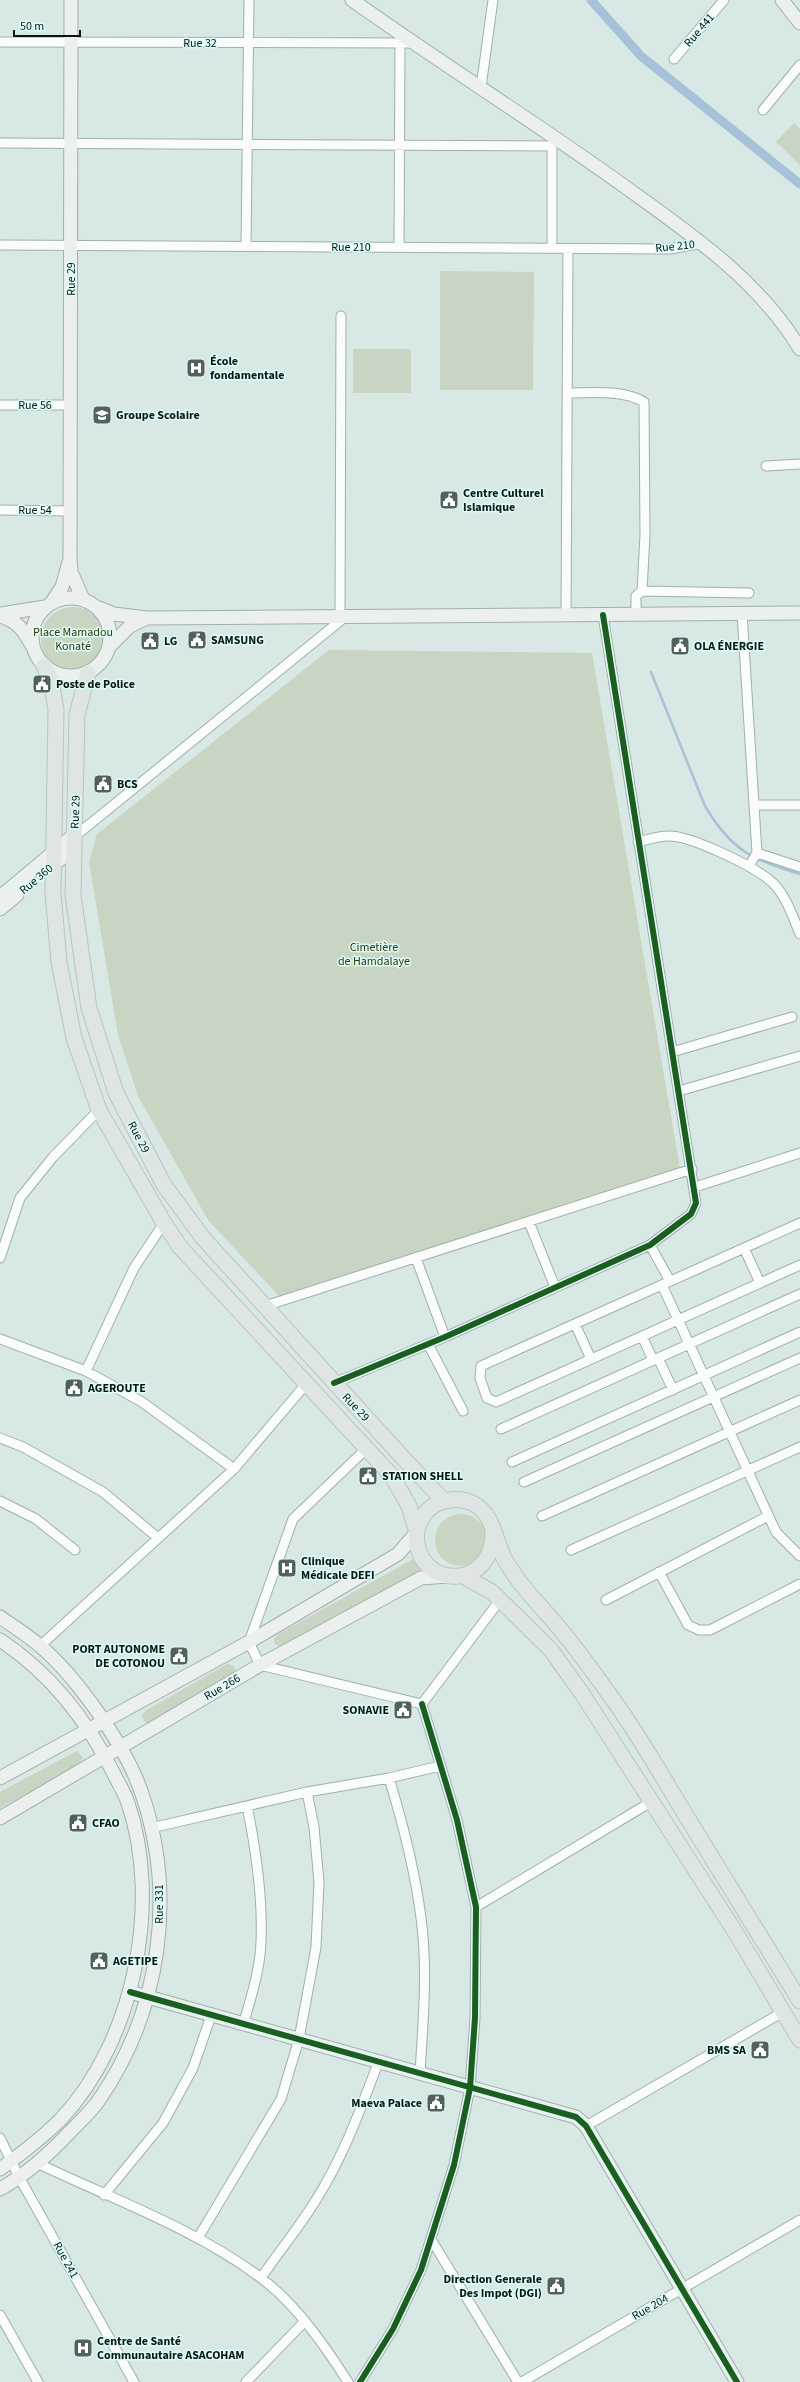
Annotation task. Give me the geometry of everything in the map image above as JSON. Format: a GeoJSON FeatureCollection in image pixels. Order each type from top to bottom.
{"type":"FeatureCollection","features":[{"type":"Feature","properties":{"kind":"main road","name":"Rue 29"},"geometry":{"type":"LineString","coordinates":[[71,0],[70,558],[71,572],[83,599]]}},
{"type":"Feature","properties":{"kind":"main road"},"geometry":{"type":"LineString","coordinates":[[352,0],[413,44],[481,87],[555,142],[702,243],[756,292],[788,328],[800,349]]}},
{"type":"Feature","properties":{"kind":"main road"},"geometry":{"type":"LineString","coordinates":[[782,0],[800,24]]}},
{"type":"Feature","properties":{"kind":"main road","name":"Rue 29"},"geometry":{"type":"LineString","coordinates":[[49,605],[62,587],[70,558]]}},
{"type":"Feature","properties":{"kind":"main road"},"geometry":{"type":"LineString","coordinates":[[0,615],[49,605],[67,598],[83,599],[98,608],[114,614],[147,618],[566,616],[603,614],[800,613]]}},
{"type":"Feature","properties":{"kind":"main road"},"geometry":{"type":"LineString","coordinates":[[33,647],[34,625],[49,605]]}},
{"type":"Feature","properties":{"kind":"main road"},"geometry":{"type":"LineString","coordinates":[[98,608],[109,625],[111,645]]}},
{"type":"Feature","properties":{"kind":"main road"},"geometry":{"type":"LineString","coordinates":[[0,615],[10,619],[23,628],[51,680],[56,710],[52,893],[59,962],[74,1038],[99,1110],[164,1223],[204,1273],[392,1476],[409,1506],[417,1532],[417,1542],[424,1561],[432,1569],[457,1576],[492,1592],[551,1650],[583,1695],[734,1930],[800,2040]]}},
{"type":"Feature","properties":{"kind":"main road"},"geometry":{"type":"LineString","coordinates":[[44,666],[65,676],[88,673],[103,662],[111,645],[130,626],[147,618]]}},
{"type":"Feature","properties":{"kind":"main road","name":"Rue 29"},"geometry":{"type":"LineString","coordinates":[[88,673],[81,694],[77,714],[73,895],[89,1008],[116,1093],[164,1185],[203,1238],[334,1383],[444,1501]]}},
{"type":"Feature","properties":{"kind":"main road","name":"Rue 360"},"geometry":{"type":"LineString","coordinates":[[0,909],[74,840]]}},
{"type":"Feature","properties":{"kind":"main road"},"geometry":{"type":"LineString","coordinates":[[0,898],[53,858]]}},
{"type":"Feature","properties":{"kind":"main road"},"geometry":{"type":"LineString","coordinates":[[0,1778],[103,1720],[249,1642],[398,1554],[417,1532],[426,1512],[444,1501],[460,1500],[475,1504],[487,1515],[504,1557],[518,1579],[563,1632],[615,1702],[800,2001]]}},
{"type":"Feature","properties":{"kind":"main road"},"geometry":{"type":"LineString","coordinates":[[457,1576],[478,1570],[488,1559],[494,1544],[493,1529]]}},
{"type":"Feature","properties":{"kind":"main road","name":"Rue 266"},"geometry":{"type":"LineString","coordinates":[[0,1818],[260,1665],[421,1578],[457,1576]]}},
{"type":"Feature","properties":{"kind":"main road","name":"Rue 331"},"geometry":{"type":"LineString","coordinates":[[0,1617],[40,1646],[60,1666],[103,1720],[141,1790],[156,1853],[162,1899],[158,1946],[146,1998],[142,2013],[121,2064],[98,2101],[50,2152],[19,2178],[0,2190]]}},
{"type":"Feature","properties":{"kind":"main road","name":"Rue 331"},"geometry":{"type":"LineString","coordinates":[[0,1640],[39,1670],[68,1701],[105,1756],[128,1803],[139,1855],[143,1914],[130,1992],[109,2044],[94,2074],[61,2118],[12,2160],[0,2168]]}},
{"type":"Feature","properties":{"kind":"main road"},"geometry":{"type":"LineString","coordinates":[[130,1992],[146,1998],[299,2039],[576,2117],[586,2126],[737,2382]]}},
{"type":"Feature","properties":{"kind":"street"},"geometry":{"type":"LineString","coordinates":[[246,246],[249,0]]}},
{"type":"Feature","properties":{"kind":"street"},"geometry":{"type":"LineString","coordinates":[[481,87],[494,0]]}},
{"type":"Feature","properties":{"kind":"street","name":"Rue 441"},"geometry":{"type":"LineString","coordinates":[[674,59],[724,0]]}},
{"type":"Feature","properties":{"kind":"street","name":"Rue 32"},"geometry":{"type":"LineString","coordinates":[[0,42],[413,44]]}},
{"type":"Feature","properties":{"kind":"street"},"geometry":{"type":"LineString","coordinates":[[399,247],[400,44]]}},
{"type":"Feature","properties":{"kind":"street"},"geometry":{"type":"LineString","coordinates":[[763,110],[800,66]]}},
{"type":"Feature","properties":{"kind":"street"},"geometry":{"type":"LineString","coordinates":[[0,143],[400,145],[555,142],[552,248]]}},
{"type":"Feature","properties":{"kind":"street","name":"Rue 210"},"geometry":{"type":"LineString","coordinates":[[0,245],[670,249],[702,243]]}},
{"type":"Feature","properties":{"kind":"street"},"geometry":{"type":"LineString","coordinates":[[566,616],[568,249]]}},
{"type":"Feature","properties":{"kind":"street"},"geometry":{"type":"LineString","coordinates":[[74,840],[342,617],[341,316]]}},
{"type":"Feature","properties":{"kind":"street"},"geometry":{"type":"LineString","coordinates":[[567,393],[616,394],[637,397],[644,402],[645,535],[642,591]]}},
{"type":"Feature","properties":{"kind":"street","name":"Rue 56"},"geometry":{"type":"LineString","coordinates":[[0,405],[70,405]]}},
{"type":"Feature","properties":{"kind":"street"},"geometry":{"type":"LineString","coordinates":[[766,466],[800,464]]}},
{"type":"Feature","properties":{"kind":"street","name":"Rue 54"},"geometry":{"type":"LineString","coordinates":[[0,510],[70,511]]}},
{"type":"Feature","properties":{"kind":"street"},"geometry":{"type":"LineString","coordinates":[[636,614],[636,596],[642,591],[749,592]]}},
{"type":"Feature","properties":{"kind":"street"},"geometry":{"type":"LineString","coordinates":[[742,613],[757,853],[749,866]]}},
{"type":"Feature","properties":{"kind":"street"},"geometry":{"type":"LineString","coordinates":[[334,1383],[445,1337],[650,1245],[691,1214],[696,1203],[695,1187],[638,842],[603,614]]}},
{"type":"Feature","properties":{"kind":"street"},"geometry":{"type":"LineString","coordinates":[[754,805],[800,805]]}},
{"type":"Feature","properties":{"kind":"street"},"geometry":{"type":"LineString","coordinates":[[638,842],[667,836],[686,838],[749,866],[773,883],[787,904],[800,934]]}},
{"type":"Feature","properties":{"kind":"street"},"geometry":{"type":"LineString","coordinates":[[757,853],[800,868]]}},
{"type":"Feature","properties":{"kind":"street"},"geometry":{"type":"LineString","coordinates":[[672,1052],[792,1017]]}},
{"type":"Feature","properties":{"kind":"street"},"geometry":{"type":"LineString","coordinates":[[679,1091],[800,1056]]}},
{"type":"Feature","properties":{"kind":"street"},"geometry":{"type":"LineString","coordinates":[[0,1258],[20,1198],[53,1157],[99,1110]]}},
{"type":"Feature","properties":{"kind":"street"},"geometry":{"type":"LineString","coordinates":[[695,1187],[800,1153]]}},
{"type":"Feature","properties":{"kind":"street"},"geometry":{"type":"LineString","coordinates":[[265,1306],[692,1170]]}},
{"type":"Feature","properties":{"kind":"street"},"geometry":{"type":"LineString","coordinates":[[528,1222],[555,1287]]}},
{"type":"Feature","properties":{"kind":"street"},"geometry":{"type":"LineString","coordinates":[[800,1222],[481,1366],[480,1378],[487,1398],[496,1402],[800,1265]]}},
{"type":"Feature","properties":{"kind":"street"},"geometry":{"type":"LineString","coordinates":[[86,1371],[134,1268],[164,1223]]}},
{"type":"Feature","properties":{"kind":"street"},"geometry":{"type":"LineString","coordinates":[[650,1245],[666,1283],[678,1320],[768,1516],[776,1532],[800,1556]]}},
{"type":"Feature","properties":{"kind":"street"},"geometry":{"type":"LineString","coordinates":[[744,1248],[760,1283]]}},
{"type":"Feature","properties":{"kind":"street"},"geometry":{"type":"LineString","coordinates":[[416,1258],[445,1337]]}},
{"type":"Feature","properties":{"kind":"street"},"geometry":{"type":"LineString","coordinates":[[501,1428],[800,1294]]}},
{"type":"Feature","properties":{"kind":"street"},"geometry":{"type":"LineString","coordinates":[[575,1324],[591,1359]]}},
{"type":"Feature","properties":{"kind":"street"},"geometry":{"type":"LineString","coordinates":[[512,1462],[800,1332]]}},
{"type":"Feature","properties":{"kind":"street"},"geometry":{"type":"LineString","coordinates":[[642,1336],[672,1390]]}},
{"type":"Feature","properties":{"kind":"street"},"geometry":{"type":"LineString","coordinates":[[0,1339],[86,1371],[142,1402],[234,1469]]}},
{"type":"Feature","properties":{"kind":"street"},"geometry":{"type":"LineString","coordinates":[[428,1344],[463,1411]]}},
{"type":"Feature","properties":{"kind":"street"},"geometry":{"type":"LineString","coordinates":[[524,1482],[800,1358]]}},
{"type":"Feature","properties":{"kind":"street"},"geometry":{"type":"LineString","coordinates":[[40,1646],[234,1469],[306,1384]]}},
{"type":"Feature","properties":{"kind":"street"},"geometry":{"type":"LineString","coordinates":[[542,1516],[800,1400]]}},
{"type":"Feature","properties":{"kind":"street"},"geometry":{"type":"LineString","coordinates":[[0,1438],[23,1447],[103,1492],[158,1538]]}},
{"type":"Feature","properties":{"kind":"street"},"geometry":{"type":"LineString","coordinates":[[571,1550],[800,1447]]}},
{"type":"Feature","properties":{"kind":"street"},"geometry":{"type":"LineString","coordinates":[[366,1449],[293,1519],[249,1642],[260,1665],[422,1704]]}},
{"type":"Feature","properties":{"kind":"street"},"geometry":{"type":"LineString","coordinates":[[0,1500],[36,1519],[75,1550]]}},
{"type":"Feature","properties":{"kind":"street"},"geometry":{"type":"LineString","coordinates":[[606,1600],[768,1516]]}},
{"type":"Feature","properties":{"kind":"street"},"geometry":{"type":"LineString","coordinates":[[659,1572],[688,1625],[699,1630],[710,1630],[800,1584]]}},
{"type":"Feature","properties":{"kind":"street"},"geometry":{"type":"LineString","coordinates":[[422,1704],[500,1600]]}},
{"type":"Feature","properties":{"kind":"street"},"geometry":{"type":"LineString","coordinates":[[360,2382],[393,2329],[421,2270],[432,2241],[454,2165],[470,2088],[475,2018],[476,1907],[458,1820],[422,1704]]}},
{"type":"Feature","properties":{"kind":"street"},"geometry":{"type":"LineString","coordinates":[[151,1828],[307,1792],[389,1778],[440,1766]]}},
{"type":"Feature","properties":{"kind":"street"},"geometry":{"type":"LineString","coordinates":[[389,1778],[404,1828],[421,1919],[424,1970],[420,2073]]}},
{"type":"Feature","properties":{"kind":"street"},"geometry":{"type":"LineString","coordinates":[[198,2238],[281,2099],[299,2039],[316,1947],[319,1882],[314,1827],[307,1792]]}},
{"type":"Feature","properties":{"kind":"street"},"geometry":{"type":"LineString","coordinates":[[476,1907],[651,1802]]}},
{"type":"Feature","properties":{"kind":"street"},"geometry":{"type":"LineString","coordinates":[[243,2025],[255,1984],[261,1942],[257,1854],[247,1806]]}},
{"type":"Feature","properties":{"kind":"street"},"geometry":{"type":"LineString","coordinates":[[586,2126],[783,2012]]}},
{"type":"Feature","properties":{"kind":"street"},"geometry":{"type":"LineString","coordinates":[[104,2195],[163,2123],[193,2068],[211,2016]]}},
{"type":"Feature","properties":{"kind":"street"},"geometry":{"type":"LineString","coordinates":[[261,2278],[319,2196],[332,2172],[352,2130],[378,2061]]}},
{"type":"Feature","properties":{"kind":"street","name":"Rue 241"},"geometry":{"type":"LineString","coordinates":[[0,2138],[12,2160],[19,2178],[134,2382]]}},
{"type":"Feature","properties":{"kind":"street"},"geometry":{"type":"LineString","coordinates":[[37,2163],[198,2238],[261,2278],[305,2321],[348,2382]]}},
{"type":"Feature","properties":{"kind":"street","name":"Rue 204"},"geometry":{"type":"LineString","coordinates":[[522,2382],[800,2220]]}},
{"type":"Feature","properties":{"kind":"street"},"geometry":{"type":"LineString","coordinates":[[432,2241],[518,2382]]}},
{"type":"Feature","properties":{"kind":"street"},"geometry":{"type":"LineString","coordinates":[[0,2315],[38,2382]]}},
{"type":"Feature","properties":{"kind":"street"},"geometry":{"type":"LineString","coordinates":[[246,2382],[305,2321]]}},
{"type":"Feature","properties":{"kind":"green space"},"geometry":{"type":"Polygon","coordinates":[[[794,123],[800,129],[800,165],[776,142],[794,123]]]}},
{"type":"Feature","properties":{"kind":"green space"},"geometry":{"type":"Polygon","coordinates":[[[440,271],[534,272],[533,390],[440,390],[440,271]]]}},
{"type":"Feature","properties":{"kind":"green space"},"geometry":{"type":"Polygon","coordinates":[[[353,349],[411,349],[411,393],[353,393],[353,349]]]}},
{"type":"Feature","properties":{"kind":"green space","name":"Place Mamadou Konaté"},"geometry":{"type":"Polygon","coordinates":[[[73,607],[91,613],[99,621],[105,639],[99,657],[91,665],[73,671],[55,665],[47,657],[41,639],[47,621],[55,613],[73,607]]]}},
{"type":"Feature","properties":{"kind":"green space","name":"Cimetière de Hamdalaye"},"geometry":{"type":"Polygon","coordinates":[[[329,650],[592,653],[680,1169],[279,1296],[208,1220],[138,1096],[118,1035],[89,862],[97,834],[329,650]]]}},
{"type":"Feature","properties":{"kind":"green space"},"geometry":{"type":"Polygon","coordinates":[[[456,1514],[466,1514],[480,1521],[487,1535],[487,1545],[480,1559],[466,1566],[456,1566],[446,1562],[439,1555],[435,1545],[435,1535],[439,1525],[446,1518],[456,1514]]]}},
{"type":"Feature","properties":{"kind":"green space"},"geometry":{"type":"Polygon","coordinates":[[[417,1557],[424,1570],[281,1648],[275,1644],[274,1639],[278,1634],[417,1557]]]}},
{"type":"Feature","properties":{"kind":"green space"},"geometry":{"type":"Polygon","coordinates":[[[227,1664],[234,1666],[236,1672],[148,1724],[144,1721],[142,1715],[145,1711],[227,1664]]]}},
{"type":"Feature","properties":{"kind":"green space"},"geometry":{"type":"Polygon","coordinates":[[[77,1751],[83,1758],[79,1764],[0,1808],[0,1792],[77,1751]]]}},
{"type":"Feature","properties":{"kind":"waterway"},"geometry":{"type":"LineString","coordinates":[[591,0],[641,56],[800,184]]}},
{"type":"Feature","properties":{"kind":"waterway"},"geometry":{"type":"LineString","coordinates":[[651,672],[705,806],[715,821],[724,833],[744,851],[769,864],[800,874]]}},
{"type":"Feature","properties":{"kind":"cycle path"},"geometry":{"type":"LineString","coordinates":[[334,1383],[445,1337],[650,1245],[691,1214],[696,1203],[603,615]]}},
{"type":"Feature","properties":{"kind":"cycle path"},"geometry":{"type":"LineString","coordinates":[[360,2382],[393,2329],[421,2270],[454,2165],[470,2088],[475,2018],[476,1907],[457,1820],[422,1704]]}},
{"type":"Feature","properties":{"kind":"cycle path"},"geometry":{"type":"LineString","coordinates":[[130,1992],[576,2117],[586,2126],[737,2382]]}},
{"type":"Feature","properties":{"kind":"place","name":"École fondamentale"},"geometry":{"type":"Point","coordinates":[196,368]}},
{"type":"Feature","properties":{"kind":"place","name":"Groupe Scolaire"},"geometry":{"type":"Point","coordinates":[102,415]}},
{"type":"Feature","properties":{"kind":"place","name":"Centre Culturel Islamique"},"geometry":{"type":"Point","coordinates":[449,500]}},
{"type":"Feature","properties":{"kind":"place","name":"SAMSUNG"},"geometry":{"type":"Point","coordinates":[197,640]}},
{"type":"Feature","properties":{"kind":"place","name":"LG"},"geometry":{"type":"Point","coordinates":[150,641]}},
{"type":"Feature","properties":{"kind":"place","name":"OLA ÉNERGIE"},"geometry":{"type":"Point","coordinates":[680,646]}},
{"type":"Feature","properties":{"kind":"place","name":"Poste de Police"},"geometry":{"type":"Point","coordinates":[42,684]}},
{"type":"Feature","properties":{"kind":"place","name":"BCS"},"geometry":{"type":"Point","coordinates":[103,784]}},
{"type":"Feature","properties":{"kind":"place","name":"AGEROUTE"},"geometry":{"type":"Point","coordinates":[74,1388]}},
{"type":"Feature","properties":{"kind":"place","name":"STATION SHELL"},"geometry":{"type":"Point","coordinates":[368,1476]}},
{"type":"Feature","properties":{"kind":"place","name":"Clinique Médicale DEFI"},"geometry":{"type":"Point","coordinates":[287,1568]}},
{"type":"Feature","properties":{"kind":"place","name":"PORT AUTONOME DE COTONOU"},"geometry":{"type":"Point","coordinates":[179,1656]}},
{"type":"Feature","properties":{"kind":"place","name":"SONAVIE"},"geometry":{"type":"Point","coordinates":[403,1710]}},
{"type":"Feature","properties":{"kind":"place","name":"CFAO"},"geometry":{"type":"Point","coordinates":[78,1823]}},
{"type":"Feature","properties":{"kind":"place","name":"AGETIPE"},"geometry":{"type":"Point","coordinates":[99,1961]}},
{"type":"Feature","properties":{"kind":"place","name":"BMS SA"},"geometry":{"type":"Point","coordinates":[760,2050]}},
{"type":"Feature","properties":{"kind":"place","name":"Maeva Palace"},"geometry":{"type":"Point","coordinates":[436,2103]}},
{"type":"Feature","properties":{"kind":"place","name":"Direction Generale Des Impot (DGI)"},"geometry":{"type":"Point","coordinates":[556,2286]}},
{"type":"Feature","properties":{"kind":"place","name":"Centre de Santé Communautaire ASACOHAM"},"geometry":{"type":"Point","coordinates":[83,2348]}}]}
